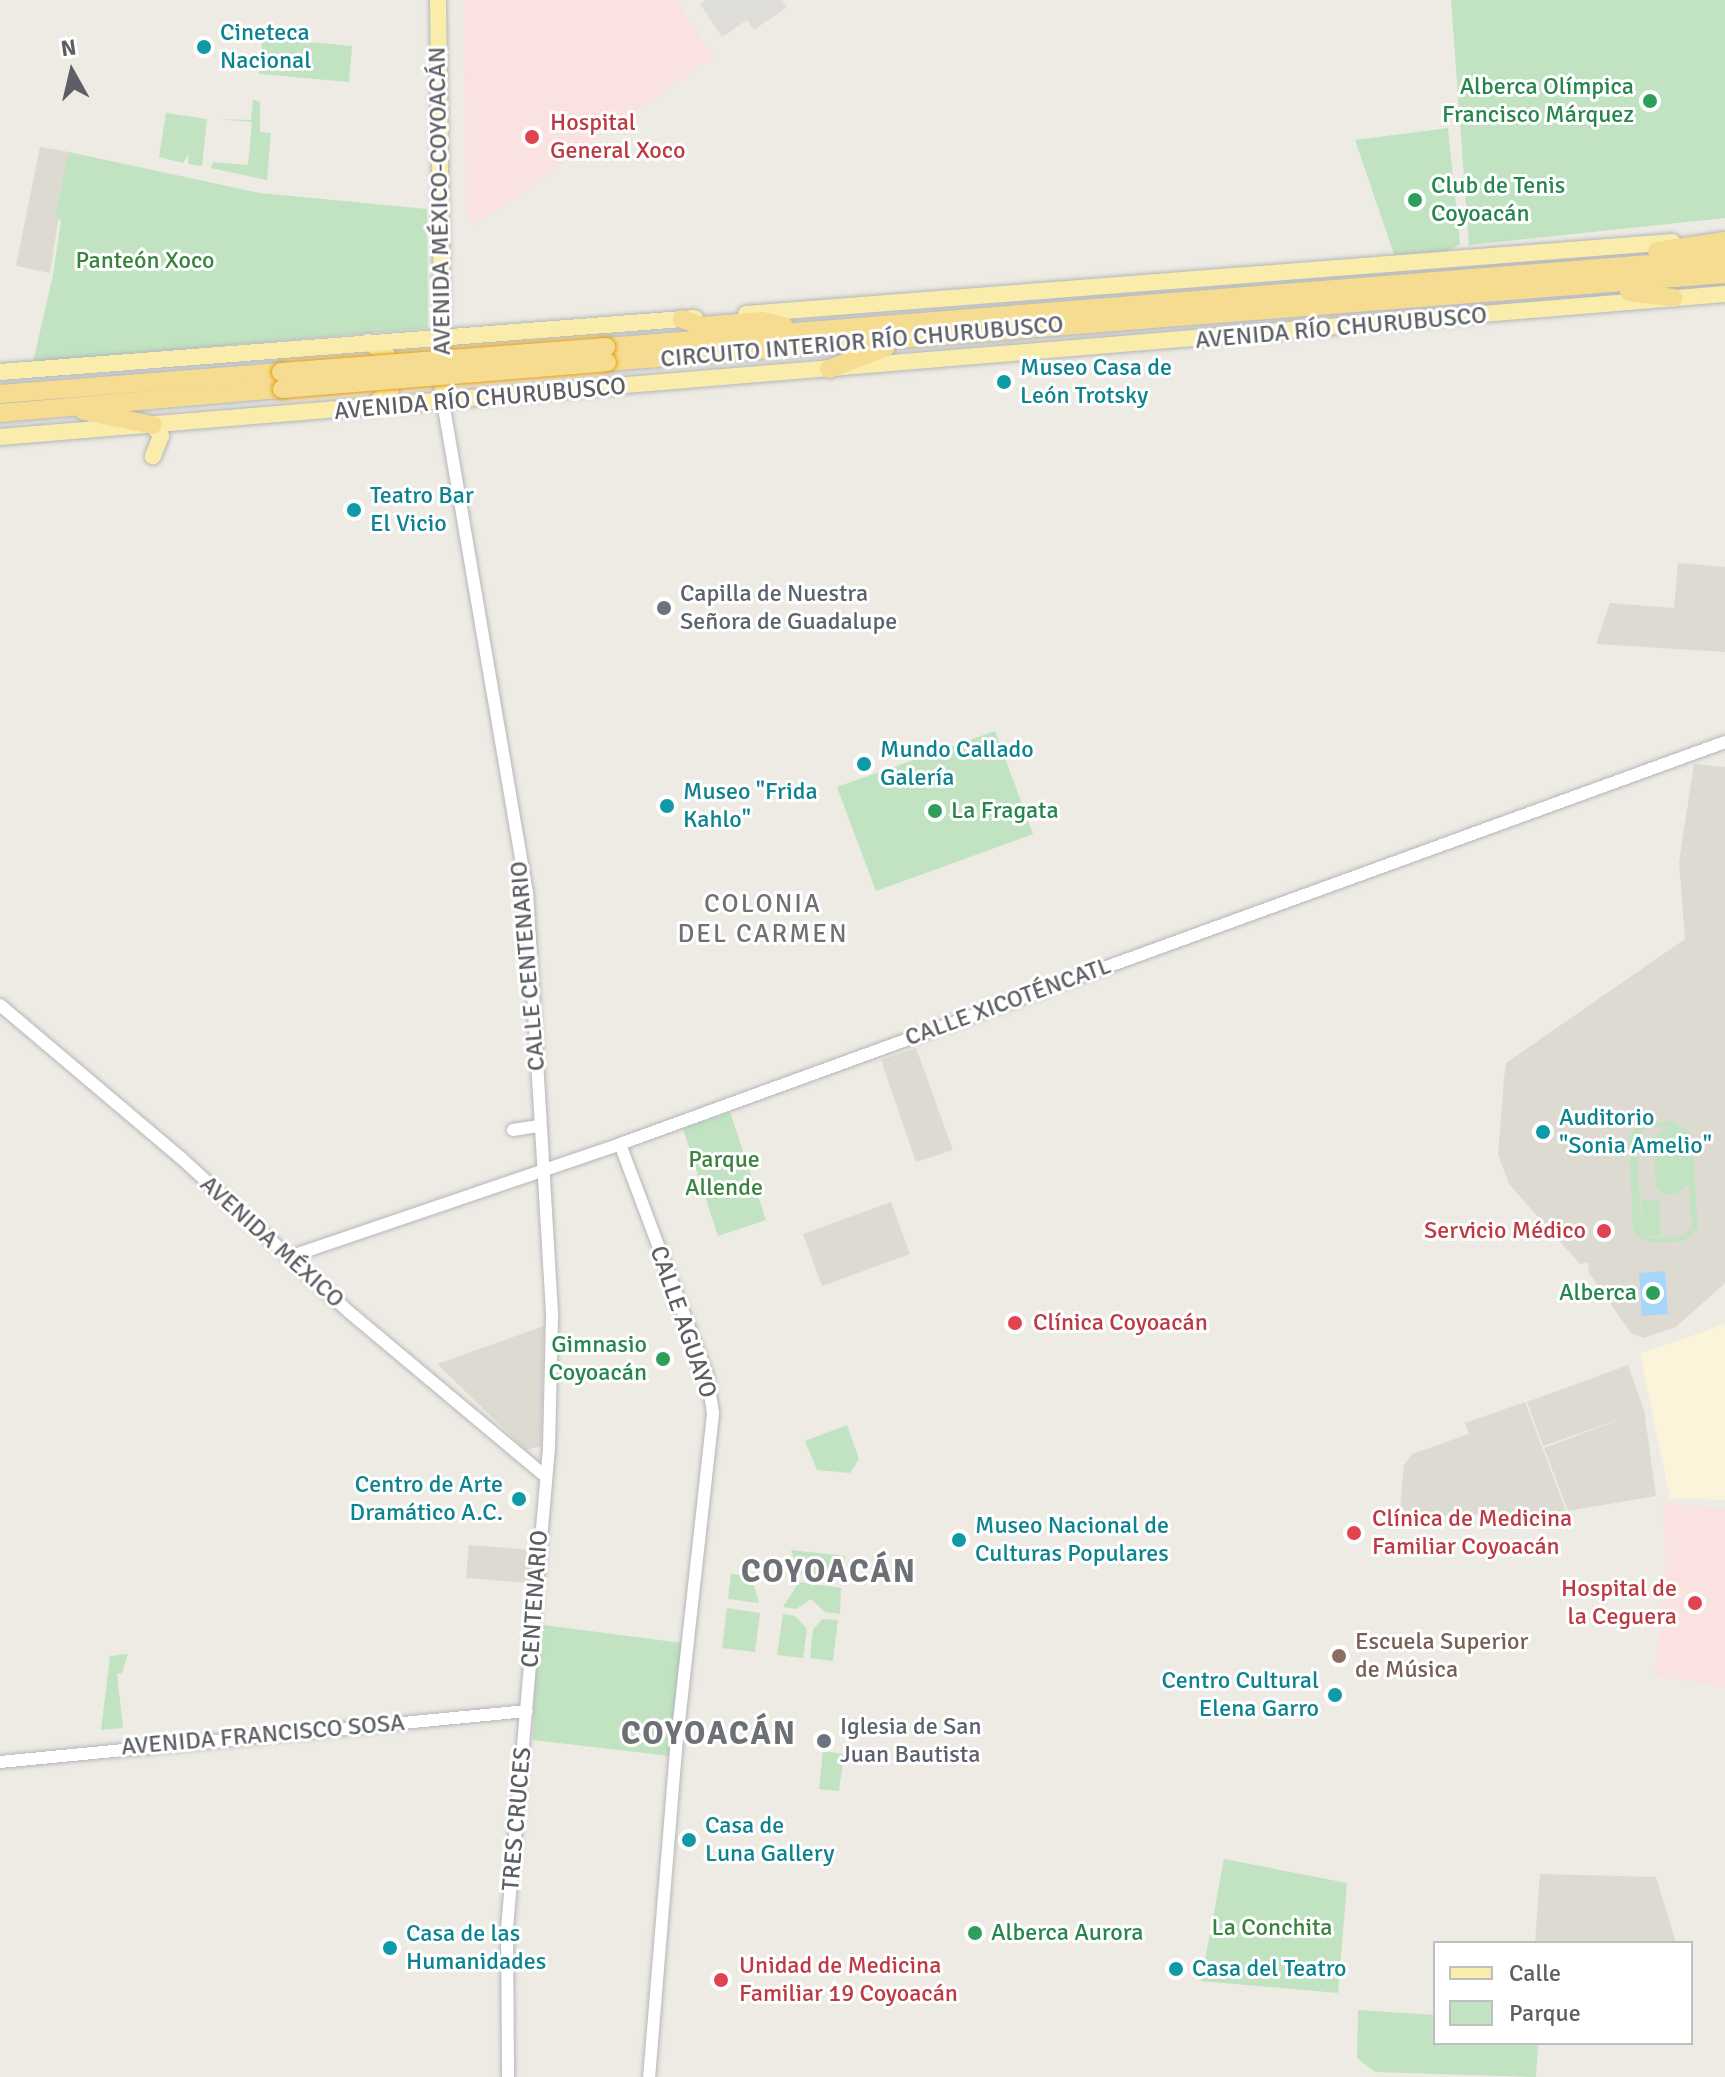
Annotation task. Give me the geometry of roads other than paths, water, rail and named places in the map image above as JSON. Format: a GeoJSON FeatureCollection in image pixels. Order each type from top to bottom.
{"type":"FeatureCollection","features":[{"type":"Feature","properties":{"kind":"highway"},"geometry":{"type":"LineString","coordinates":[[1579,269],[1605,257],[1725,239]]}},
{"type":"Feature","properties":{"kind":"highway","name":"CIRCUITO INTERIOR RÍO CHURUBUSCO"},"geometry":{"type":"LineString","coordinates":[[607,354],[806,331],[1725,258]]}},
{"type":"Feature","properties":{"kind":"highway","name":"CIRCUITO INTERIOR RÍO CHURUBUSCO"},"geometry":{"type":"LineString","coordinates":[[0,394],[281,381],[607,354],[910,338],[1725,274]]}},
{"type":"Feature","properties":{"kind":"highway"},"geometry":{"type":"LineString","coordinates":[[1488,293],[1514,302],[1647,291],[1674,298]]}},
{"type":"Feature","properties":{"kind":"highway"},"geometry":{"type":"LineString","coordinates":[[682,319],[701,326],[762,321],[806,331]]}},
{"type":"Feature","properties":{"kind":"highway"},"geometry":{"type":"LineString","coordinates":[[829,369],[910,338]]}},
{"type":"Feature","properties":{"kind":"highway","name":"CIRCUITO INTERIOR RÍO CHURUBUSCO"},"geometry":{"type":"LineString","coordinates":[[0,413],[281,381]]}},
{"type":"Feature","properties":{"kind":"highway"},"geometry":{"type":"LineString","coordinates":[[57,408],[153,425]]}},
{"type":"Feature","properties":{"kind":"main road","name":"AVENIDA MÉXICO-COYOACÁN"},"geometry":{"type":"LineString","coordinates":[[438,0],[443,402]]}},
{"type":"Feature","properties":{"kind":"main road"},"geometry":{"type":"LineString","coordinates":[[0,372],[368,342],[1469,262],[1725,239]]}},
{"type":"Feature","properties":{"kind":"main road","name":"AVENIDA RÍO CHURUBUSCO"},"geometry":{"type":"LineString","coordinates":[[0,437],[368,409],[1725,294]]}},
{"type":"Feature","properties":{"kind":"main road"},"geometry":{"type":"LineString","coordinates":[[368,342],[388,356],[392,378],[391,389],[368,409]]}},
{"type":"Feature","properties":{"kind":"main road"},"geometry":{"type":"LineString","coordinates":[[153,425],[161,436],[153,456]]}},
{"type":"Feature","properties":{"kind":"street","name":"CALLE CENTENARIO"},"geometry":{"type":"LineString","coordinates":[[443,402],[527,892],[552,1317],[545,1481]]}},
{"type":"Feature","properties":{"kind":"street","name":"CALLE XICOTÉNCATL"},"geometry":{"type":"LineString","coordinates":[[289,1257],[620,1144],[1725,742]]}},
{"type":"Feature","properties":{"kind":"street","name":"AVENIDA MÉXICO"},"geometry":{"type":"LineString","coordinates":[[0,1005],[416,1364],[545,1481]]}},
{"type":"Feature","properties":{"kind":"street"},"geometry":{"type":"LineString","coordinates":[[513,1130],[539,1126]]}},
{"type":"Feature","properties":{"kind":"street","name":"CALLE AGUAYO"},"geometry":{"type":"LineString","coordinates":[[620,1144],[707,1375],[713,1414],[706,1506],[677,1738],[649,2077]]}},
{"type":"Feature","properties":{"kind":"street","name":"CENTENARIO"},"geometry":{"type":"LineString","coordinates":[[527,1711],[545,1481]]}},
{"type":"Feature","properties":{"kind":"street","name":"AVENIDA FRANCISCO SOSA"},"geometry":{"type":"LineString","coordinates":[[0,1762],[527,1711]]}},
{"type":"Feature","properties":{"kind":"street","name":"TRES CRUCES"},"geometry":{"type":"LineString","coordinates":[[508,2077],[507,1928],[527,1711]]}},
{"type":"Feature","properties":{"kind":"water","name":"Alberca"},"geometry":{"type":"Polygon","coordinates":[[[1665,1271],[1668,1314],[1642,1316],[1639,1273],[1665,1271]]]}},
{"type":"Feature","properties":{"kind":"place","name":"Cineteca Nacional"},"geometry":{"type":"Point","coordinates":[204,47]}},
{"type":"Feature","properties":{"kind":"place","name":"Alberca Olímpica Francisco Márquez"},"geometry":{"type":"Point","coordinates":[1650,101]}},
{"type":"Feature","properties":{"kind":"place","name":"Hospital General Xoco"},"geometry":{"type":"Point","coordinates":[532,137]}},
{"type":"Feature","properties":{"kind":"place","name":"Club de Tenis Coyoacán"},"geometry":{"type":"Point","coordinates":[1415,200]}},
{"type":"Feature","properties":{"kind":"place","name":"Museo Casa de León Trotsky"},"geometry":{"type":"Point","coordinates":[1004,382]}},
{"type":"Feature","properties":{"kind":"place","name":"Teatro Bar El Vicio"},"geometry":{"type":"Point","coordinates":[354,510]}},
{"type":"Feature","properties":{"kind":"place","name":"Capilla de Nuestra Señora de Guadalupe"},"geometry":{"type":"Point","coordinates":[664,608]}},
{"type":"Feature","properties":{"kind":"place","name":"Mundo Callado Galería"},"geometry":{"type":"Point","coordinates":[864,764]}},
{"type":"Feature","properties":{"kind":"place","name":"Museo \"Frida Kahlo\""},"geometry":{"type":"Point","coordinates":[667,806]}},
{"type":"Feature","properties":{"kind":"place","name":"La Fragata"},"geometry":{"type":"Point","coordinates":[935,811]}},
{"type":"Feature","properties":{"kind":"place","name":"Auditorio \"Sonia Amelio\""},"geometry":{"type":"Point","coordinates":[1543,1132]}},
{"type":"Feature","properties":{"kind":"place","name":"Servicio Médico"},"geometry":{"type":"Point","coordinates":[1604,1231]}},
{"type":"Feature","properties":{"kind":"place","name":"Alberca"},"geometry":{"type":"Point","coordinates":[1653,1293]}},
{"type":"Feature","properties":{"kind":"place","name":"Clínica Coyoacán"},"geometry":{"type":"Point","coordinates":[1015,1323]}},
{"type":"Feature","properties":{"kind":"place","name":"Gimnasio Coyoacán"},"geometry":{"type":"Point","coordinates":[663,1359]}},
{"type":"Feature","properties":{"kind":"place","name":"Centro de Arte Dramático A.C."},"geometry":{"type":"Point","coordinates":[519,1499]}},
{"type":"Feature","properties":{"kind":"place","name":"Clínica de Medicina Familiar Coyoacán"},"geometry":{"type":"Point","coordinates":[1354,1533]}},
{"type":"Feature","properties":{"kind":"place","name":"Museo Nacional de Culturas Populares"},"geometry":{"type":"Point","coordinates":[959,1540]}},
{"type":"Feature","properties":{"kind":"place","name":"Hospital de la Ceguera"},"geometry":{"type":"Point","coordinates":[1695,1603]}},
{"type":"Feature","properties":{"kind":"place","name":"Escuela Superior de Música"},"geometry":{"type":"Point","coordinates":[1339,1656]}},
{"type":"Feature","properties":{"kind":"place","name":"Centro Cultural Elena Garro"},"geometry":{"type":"Point","coordinates":[1335,1695]}},
{"type":"Feature","properties":{"kind":"place","name":"Iglesia de San Juan Bautista"},"geometry":{"type":"Point","coordinates":[824,1741]}},
{"type":"Feature","properties":{"kind":"place","name":"Casa de Luna Gallery"},"geometry":{"type":"Point","coordinates":[689,1840]}},
{"type":"Feature","properties":{"kind":"place","name":"Alberca Aurora"},"geometry":{"type":"Point","coordinates":[975,1933]}},
{"type":"Feature","properties":{"kind":"place","name":"Casa de las Humanidades"},"geometry":{"type":"Point","coordinates":[390,1948]}},
{"type":"Feature","properties":{"kind":"place","name":"Casa del Teatro"},"geometry":{"type":"Point","coordinates":[1176,1969]}},
{"type":"Feature","properties":{"kind":"place","name":"Unidad de Medicina Familiar 19 Coyoacán"},"geometry":{"type":"Point","coordinates":[721,1980]}},
{"type":"Feature","properties":{"kind":"district","name":"COLONIA DEL CARMEN"},"geometry":{"type":"Point","coordinates":[763,920]}},
{"type":"Feature","properties":{"kind":"district","name":"COYOACÁN"},"geometry":{"type":"Point","coordinates":[829,1572]}},
{"type":"Feature","properties":{"kind":"district","name":"COYOACÁN"},"geometry":{"type":"Point","coordinates":[709,1734]}},
{"type":"Feature","properties":{"kind":"park label","name":"Panteón Xoco"},"geometry":{"type":"Point","coordinates":[145,261]}},
{"type":"Feature","properties":{"kind":"park label","name":"Parque Allende"},"geometry":{"type":"Point","coordinates":[724,1174]}},
{"type":"Feature","properties":{"kind":"park label","name":"La Conchita"},"geometry":{"type":"Point","coordinates":[1272,1928]}}]}
